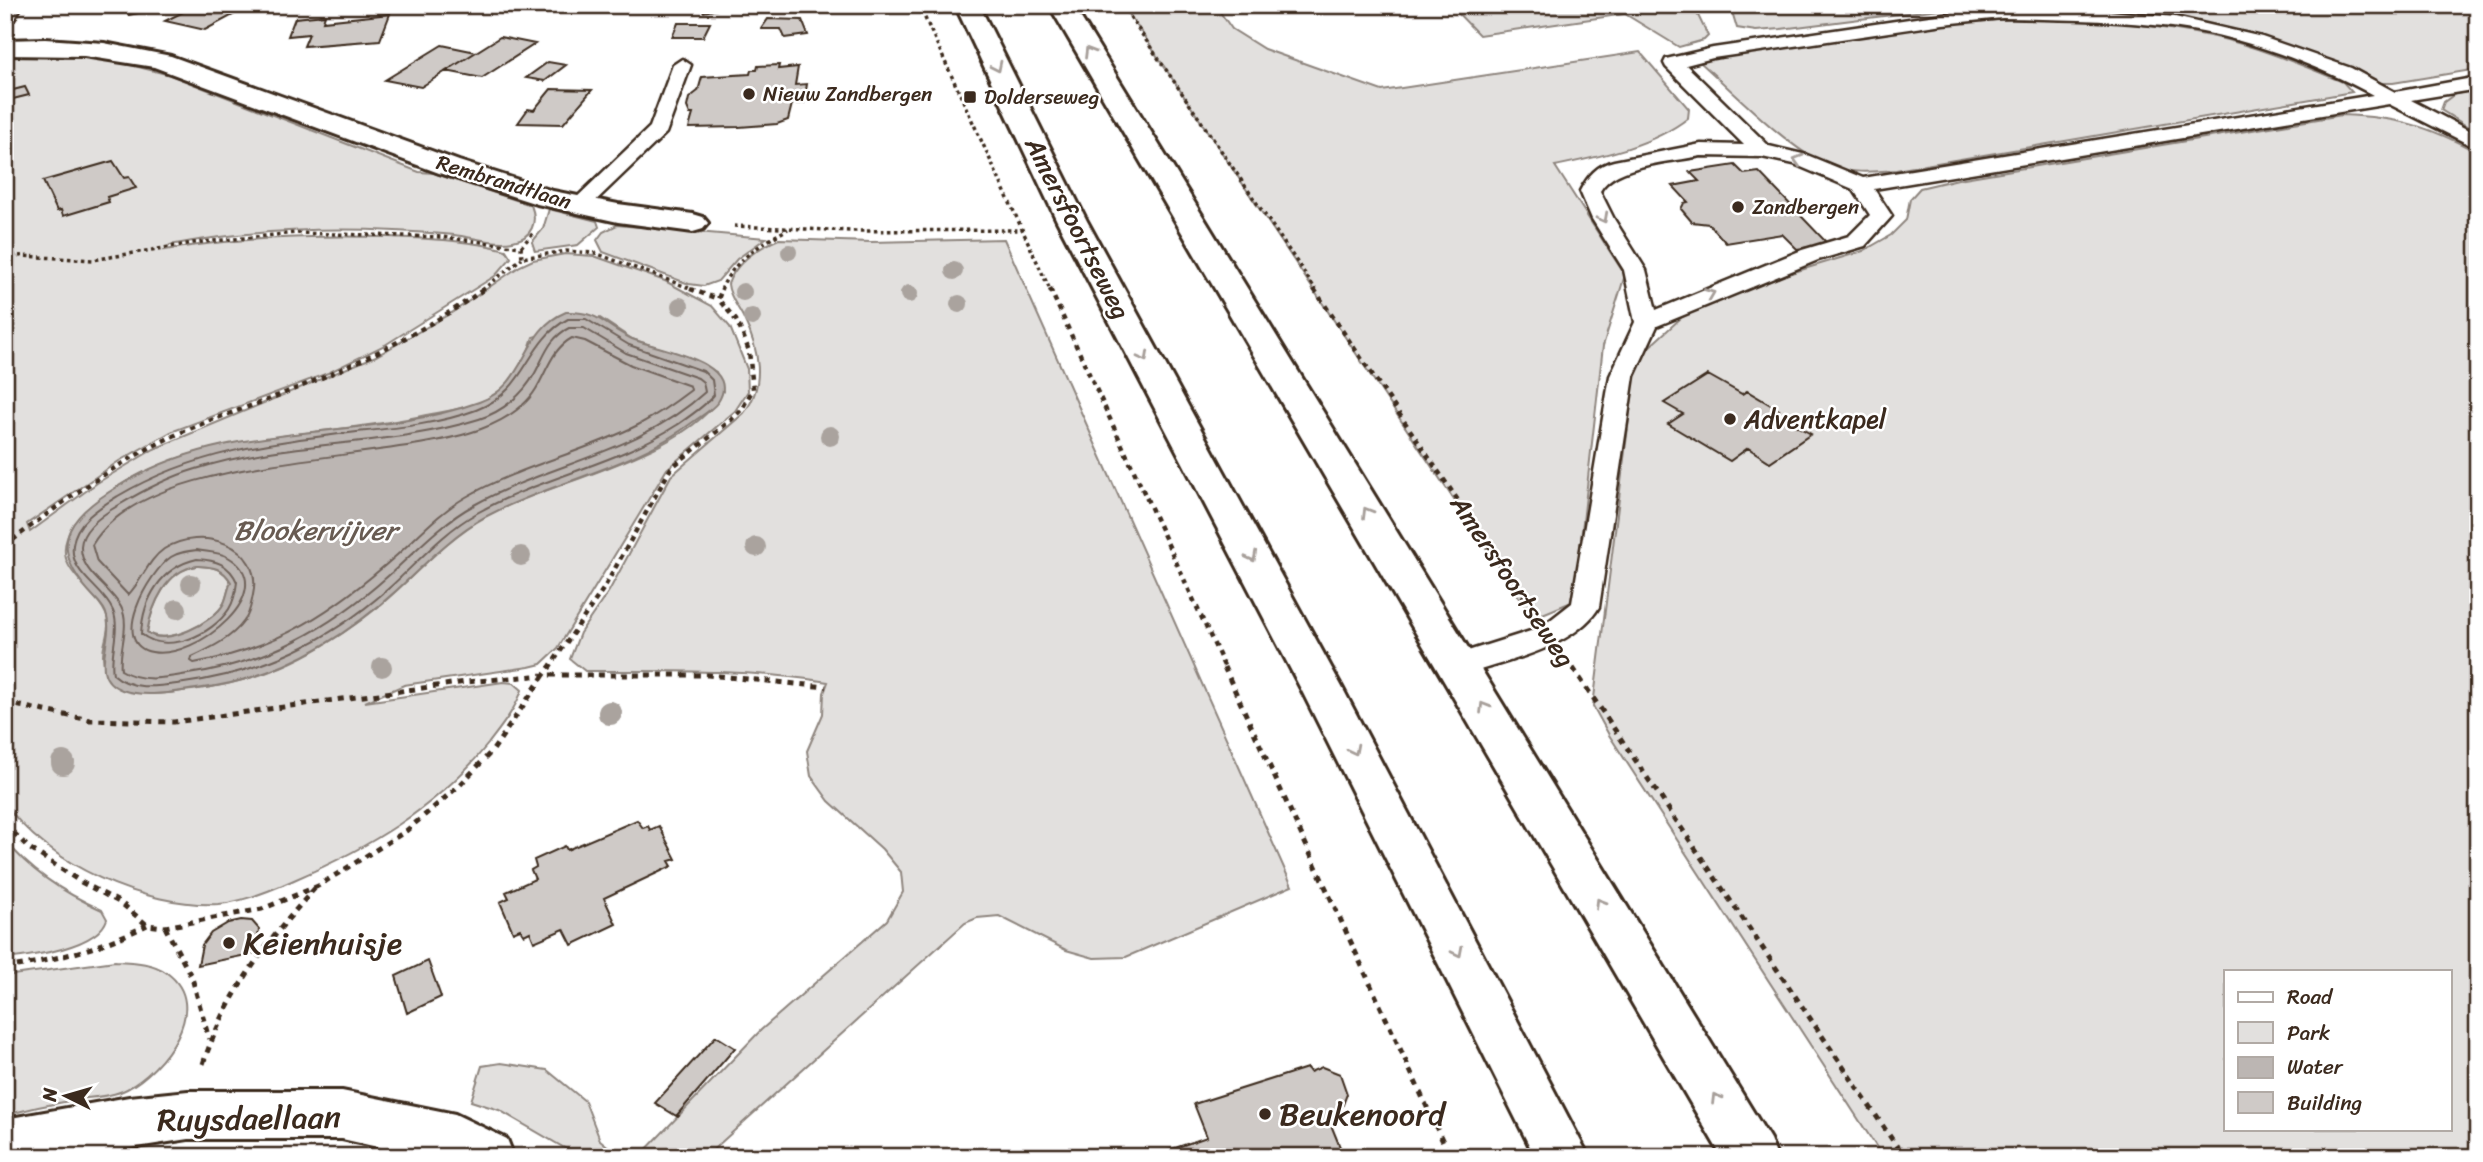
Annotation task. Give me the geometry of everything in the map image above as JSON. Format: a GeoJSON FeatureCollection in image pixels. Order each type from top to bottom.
{"type":"FeatureCollection","features":[{"type":"Feature","properties":{"kind":"main road","name":"Amersfoortseweg"},"geometry":{"type":"LineString","coordinates":[[967,5],[1072,221],[1322,689],[1563,1157]]}},
{"type":"Feature","properties":{"kind":"main road"},"geometry":{"type":"LineString","coordinates":[[1061,5],[1751,1157]]}},
{"type":"Feature","properties":{"kind":"main road","name":"Rembrandtlaan"},"geometry":{"type":"LineString","coordinates":[[5,48],[75,46],[121,51],[162,61],[449,167],[547,198],[694,223]]}},
{"type":"Feature","properties":{"kind":"main road","name":"Ruysdaellaan"},"geometry":{"type":"LineString","coordinates":[[5,1144],[129,1122],[188,1115],[342,1115],[455,1139],[488,1157]]}},
{"type":"Feature","properties":{"kind":"lane"},"geometry":{"type":"LineString","coordinates":[[1762,151],[1673,63],[1726,51],[1943,19],[2002,13],[2087,14],[2175,22],[2256,40],[2344,72],[2478,143]]}},
{"type":"Feature","properties":{"kind":"lane"},"geometry":{"type":"LineString","coordinates":[[580,205],[659,129],[682,65]]}},
{"type":"Feature","properties":{"kind":"lane"},"geometry":{"type":"LineString","coordinates":[[1458,665],[1550,635],[1586,607],[1622,376],[1647,322],[1635,270],[1603,219],[1590,191],[1597,178],[1614,167],[1701,150],[1762,151],[1800,159],[1861,185],[2478,83]]}},
{"type":"Feature","properties":{"kind":"lane"},"geometry":{"type":"LineString","coordinates":[[1647,322],[1810,255],[1857,241],[1881,216],[1861,185]]}},
{"type":"Feature","properties":{"kind":"path","name":"Amersfoortseweg"},"geometry":{"type":"LineString","coordinates":[[919,5],[1020,230],[1450,1157]]}},
{"type":"Feature","properties":{"kind":"path","name":"Amersfoortseweg"},"geometry":{"type":"LineString","coordinates":[[1122,5],[1904,1157]]}},
{"type":"Feature","properties":{"kind":"path"},"geometry":{"type":"LineString","coordinates":[[694,223],[789,229],[943,232],[1020,230]]}},
{"type":"Feature","properties":{"kind":"path"},"geometry":{"type":"LineString","coordinates":[[718,299],[723,281],[741,259],[753,249],[789,229]]}},
{"type":"Feature","properties":{"kind":"path"},"geometry":{"type":"LineString","coordinates":[[5,255],[93,260],[251,236],[342,232],[442,237],[521,247],[522,258]]}},
{"type":"Feature","properties":{"kind":"path"},"geometry":{"type":"LineString","coordinates":[[5,547],[43,516],[135,455],[204,423],[336,372],[379,351],[457,305],[522,258],[566,251],[595,253],[718,299],[736,320],[749,351],[753,389],[742,409],[671,468],[604,588],[493,750],[460,786],[407,831],[318,886],[262,909],[165,928],[146,925],[121,903],[81,882],[29,848],[5,824]]}},
{"type":"Feature","properties":{"kind":"path"},"geometry":{"type":"LineString","coordinates":[[5,262],[22,256]]}},
{"type":"Feature","properties":{"kind":"path"},"geometry":{"type":"LineString","coordinates":[[5,703],[90,720],[174,722],[467,682],[544,675],[708,675],[826,687]]}},
{"type":"Feature","properties":{"kind":"path"},"geometry":{"type":"LineString","coordinates":[[188,1115],[209,1040],[228,1004],[288,918],[318,886]]}},
{"type":"Feature","properties":{"kind":"path"},"geometry":{"type":"LineString","coordinates":[[5,968],[56,960],[117,942],[146,925]]}},
{"type":"Feature","properties":{"kind":"path"},"geometry":{"type":"LineString","coordinates":[[165,928],[192,978],[209,1040]]}},
{"type":"Feature","properties":{"kind":"green space"},"geometry":{"type":"Polygon","coordinates":[[[1123,5],[1215,5],[1232,29],[1264,49],[1382,91],[1640,52],[1689,109],[1688,118],[1674,128],[1642,143],[1555,166],[1625,275],[1603,346],[1574,601],[1533,618],[1123,5]]]}},
{"type":"Feature","properties":{"kind":"green space"},"geometry":{"type":"Polygon","coordinates":[[[1450,5],[1693,5],[1708,36],[1704,40],[1679,47],[1625,14],[1479,35],[1450,5]]]}},
{"type":"Feature","properties":{"kind":"green space"},"geometry":{"type":"Polygon","coordinates":[[[1730,5],[1971,5],[1756,31],[1737,28],[1730,5]]]}},
{"type":"Feature","properties":{"kind":"green space"},"geometry":{"type":"Polygon","coordinates":[[[2084,5],[2478,5],[2478,69],[2379,83],[2321,57],[2239,31],[2184,19],[2084,5]]]}},
{"type":"Feature","properties":{"kind":"green space"},"geometry":{"type":"Polygon","coordinates":[[[2043,17],[2172,29],[2215,37],[2264,51],[2311,69],[2343,82],[2352,92],[1896,170],[1860,172],[1834,168],[1811,157],[1778,133],[1701,63],[1711,58],[1938,24],[2043,17]]]}},
{"type":"Feature","properties":{"kind":"green space"},"geometry":{"type":"Polygon","coordinates":[[[48,53],[107,59],[170,75],[419,172],[434,173],[531,205],[534,217],[532,228],[525,237],[506,242],[432,233],[338,230],[254,233],[170,245],[165,250],[277,238],[389,237],[477,244],[506,250],[511,258],[495,276],[385,345],[328,373],[171,432],[119,461],[27,524],[30,532],[97,483],[154,449],[376,356],[453,312],[533,260],[565,254],[594,256],[665,281],[712,306],[730,327],[747,369],[748,391],[735,411],[667,469],[558,648],[541,664],[404,685],[365,702],[503,682],[514,683],[522,690],[515,705],[468,767],[424,807],[374,840],[321,868],[247,898],[219,904],[190,903],[130,890],[71,863],[45,845],[23,825],[5,803],[5,55],[48,53]],[[600,318],[533,337],[513,378],[500,391],[477,403],[386,423],[226,445],[150,469],[114,489],[80,516],[70,530],[65,550],[71,570],[101,605],[108,619],[103,655],[106,676],[140,692],[163,694],[219,686],[269,672],[313,651],[356,623],[391,596],[452,539],[479,520],[506,506],[649,451],[681,433],[706,414],[723,391],[716,372],[688,357],[632,339],[600,318]]]}},
{"type":"Feature","properties":{"kind":"green space"},"geometry":{"type":"Polygon","coordinates":[[[2478,90],[2478,133],[2441,110],[2444,102],[2455,94],[2478,90]]]}},
{"type":"Feature","properties":{"kind":"green space"},"geometry":{"type":"Polygon","coordinates":[[[2342,115],[2380,118],[2413,125],[2444,136],[2478,153],[2478,1157],[1883,1157],[1609,735],[1593,706],[1636,363],[1648,348],[1682,317],[1735,290],[1863,251],[1891,235],[1906,220],[1910,199],[1920,188],[1958,179],[2342,115]]]}},
{"type":"Feature","properties":{"kind":"green space"},"geometry":{"type":"Polygon","coordinates":[[[549,209],[597,221],[599,227],[578,245],[535,251],[532,242],[543,229],[549,209]]]}},
{"type":"Feature","properties":{"kind":"green space"},"geometry":{"type":"Polygon","coordinates":[[[617,225],[766,238],[737,259],[718,281],[704,286],[689,284],[603,252],[597,240],[603,232],[617,225]]]}},
{"type":"Feature","properties":{"kind":"green space"},"geometry":{"type":"Polygon","coordinates":[[[779,239],[871,242],[1004,239],[1292,886],[1126,957],[1094,958],[1066,950],[999,916],[977,918],[965,923],[705,1157],[639,1157],[761,1030],[887,920],[903,892],[901,872],[882,849],[829,801],[811,776],[807,751],[823,714],[824,693],[828,682],[737,673],[585,671],[570,659],[580,633],[609,591],[671,476],[744,413],[751,402],[758,379],[756,355],[749,331],[728,284],[736,269],[749,257],[779,239]]]}},
{"type":"Feature","properties":{"kind":"green space"},"geometry":{"type":"Polygon","coordinates":[[[197,566],[217,569],[231,582],[219,610],[211,618],[177,634],[155,636],[147,632],[162,590],[177,574],[197,566]]]}},
{"type":"Feature","properties":{"kind":"green space"},"geometry":{"type":"Polygon","coordinates":[[[5,840],[49,881],[102,910],[107,919],[101,929],[78,944],[63,949],[5,959],[5,840]]]}},
{"type":"Feature","properties":{"kind":"green space"},"geometry":{"type":"Polygon","coordinates":[[[115,961],[142,963],[161,969],[180,987],[185,1003],[184,1020],[167,1053],[141,1080],[121,1092],[5,1115],[5,976],[115,961]]]}},
{"type":"Feature","properties":{"kind":"green space"},"geometry":{"type":"Polygon","coordinates":[[[501,1063],[547,1070],[585,1101],[600,1140],[621,1157],[580,1157],[499,1110],[471,1101],[482,1066],[501,1063]]]}},
{"type":"Feature","properties":{"kind":"water","name":"Blookervijver"},"geometry":{"type":"Polygon","coordinates":[[[566,312],[587,314],[632,339],[693,358],[719,376],[723,388],[718,402],[669,438],[644,452],[537,494],[473,524],[352,627],[279,668],[225,684],[159,694],[140,694],[122,690],[112,684],[104,668],[108,626],[106,614],[78,577],[69,560],[67,544],[70,530],[79,516],[92,504],[129,480],[170,461],[213,447],[391,423],[436,415],[479,402],[495,394],[507,383],[531,344],[551,321],[566,312]],[[197,566],[177,574],[162,590],[147,632],[155,636],[176,635],[200,625],[219,610],[231,582],[221,571],[197,566]]]}},
{"type":"Feature","properties":{"kind":"building"},"geometry":{"type":"Polygon","coordinates":[[[8,5],[24,5],[15,21],[5,22],[8,5]]]}},
{"type":"Feature","properties":{"kind":"building"},"geometry":{"type":"Polygon","coordinates":[[[133,5],[178,5],[129,15],[133,5]]]}},
{"type":"Feature","properties":{"kind":"building"},"geometry":{"type":"Polygon","coordinates":[[[629,5],[668,5],[665,9],[626,9],[629,5]]]}},
{"type":"Feature","properties":{"kind":"building"},"geometry":{"type":"Polygon","coordinates":[[[699,5],[732,5],[733,6],[704,12],[699,5]]]}},
{"type":"Feature","properties":{"kind":"building"},"geometry":{"type":"Polygon","coordinates":[[[195,6],[235,14],[205,30],[165,21],[195,6]]]}},
{"type":"Feature","properties":{"kind":"building"},"geometry":{"type":"Polygon","coordinates":[[[390,14],[380,40],[304,46],[309,34],[288,36],[295,18],[325,15],[323,21],[390,14]]]}},
{"type":"Feature","properties":{"kind":"building"},"geometry":{"type":"Polygon","coordinates":[[[768,19],[802,20],[808,35],[785,38],[781,29],[761,29],[768,19]]]}},
{"type":"Feature","properties":{"kind":"building"},"geometry":{"type":"Polygon","coordinates":[[[678,23],[710,23],[703,37],[672,37],[678,23]]]}},
{"type":"Feature","properties":{"kind":"building"},"geometry":{"type":"Polygon","coordinates":[[[500,37],[535,44],[482,78],[446,71],[500,37]]]}},
{"type":"Feature","properties":{"kind":"building"},"geometry":{"type":"Polygon","coordinates":[[[442,45],[476,52],[421,87],[385,80],[442,45]]]}},
{"type":"Feature","properties":{"kind":"building"},"geometry":{"type":"Polygon","coordinates":[[[548,62],[566,65],[545,81],[526,78],[548,62]]]}},
{"type":"Feature","properties":{"kind":"building","name":"Nieuw Zandbergen"},"geometry":{"type":"Polygon","coordinates":[[[779,65],[778,69],[798,67],[795,85],[807,84],[804,103],[792,104],[788,120],[777,124],[689,128],[693,114],[690,114],[687,107],[689,98],[698,91],[702,77],[750,74],[751,70],[757,70],[758,66],[779,65]]]}},
{"type":"Feature","properties":{"kind":"building"},"geometry":{"type":"Polygon","coordinates":[[[25,87],[29,95],[5,101],[5,92],[25,87]]]}},
{"type":"Feature","properties":{"kind":"building"},"geometry":{"type":"Polygon","coordinates":[[[551,89],[592,90],[563,124],[518,123],[528,109],[534,110],[551,89]]]}},
{"type":"Feature","properties":{"kind":"building"},"geometry":{"type":"Polygon","coordinates":[[[113,161],[124,178],[129,177],[136,188],[107,197],[109,202],[63,216],[61,210],[57,211],[43,181],[113,161]]]}},
{"type":"Feature","properties":{"kind":"building","name":"Zandbergen"},"geometry":{"type":"Polygon","coordinates":[[[1735,165],[1744,174],[1759,172],[1828,244],[1797,249],[1782,234],[1726,243],[1709,224],[1692,222],[1681,209],[1684,203],[1688,202],[1673,186],[1699,181],[1690,172],[1735,165]]]}},
{"type":"Feature","properties":{"kind":"building","name":"Adventkapel"},"geometry":{"type":"Polygon","coordinates":[[[1708,375],[1742,394],[1747,391],[1779,410],[1775,414],[1811,434],[1770,462],[1748,448],[1730,461],[1668,424],[1683,414],[1664,403],[1708,375]]]}},
{"type":"Feature","properties":{"kind":"building"},"geometry":{"type":"Polygon","coordinates":[[[637,820],[643,828],[648,826],[650,830],[659,826],[676,859],[669,861],[672,866],[604,898],[616,924],[572,945],[564,929],[534,942],[530,932],[524,935],[520,929],[513,932],[500,902],[509,898],[506,892],[535,879],[531,870],[536,867],[534,860],[565,846],[567,850],[637,820]]]}},
{"type":"Feature","properties":{"kind":"building"},"geometry":{"type":"Polygon","coordinates":[[[252,921],[259,929],[256,953],[198,965],[202,945],[211,933],[228,923],[252,921]]]}},
{"type":"Feature","properties":{"kind":"building"},"geometry":{"type":"Polygon","coordinates":[[[428,961],[441,997],[407,1013],[396,976],[428,961]]]}},
{"type":"Feature","properties":{"kind":"building"},"geometry":{"type":"Polygon","coordinates":[[[716,1036],[735,1048],[677,1115],[679,1116],[678,1117],[655,1103],[716,1036]]]}},
{"type":"Feature","properties":{"kind":"building","name":"Beukenoord"},"geometry":{"type":"Polygon","coordinates":[[[1322,1067],[1340,1074],[1347,1094],[1342,1107],[1327,1115],[1344,1157],[1149,1157],[1207,1137],[1194,1104],[1307,1068],[1310,1072],[1322,1067]]]}},
{"type":"Feature","properties":{"kind":"place","name":"Nieuw Zandbergen"},"geometry":{"type":"Point","coordinates":[749,94]}},
{"type":"Feature","properties":{"kind":"place","name":"Dolderseweg"},"geometry":{"type":"Point","coordinates":[970,97]}},
{"type":"Feature","properties":{"kind":"place","name":"Zandbergen"},"geometry":{"type":"Point","coordinates":[1738,207]}},
{"type":"Feature","properties":{"kind":"place","name":"Adventkapel"},"geometry":{"type":"Point","coordinates":[1730,419]}},
{"type":"Feature","properties":{"kind":"place","name":"Keienhuisje"},"geometry":{"type":"Point","coordinates":[229,943]}},
{"type":"Feature","properties":{"kind":"place","name":"Beukenoord"},"geometry":{"type":"Point","coordinates":[1265,1114]}}]}
